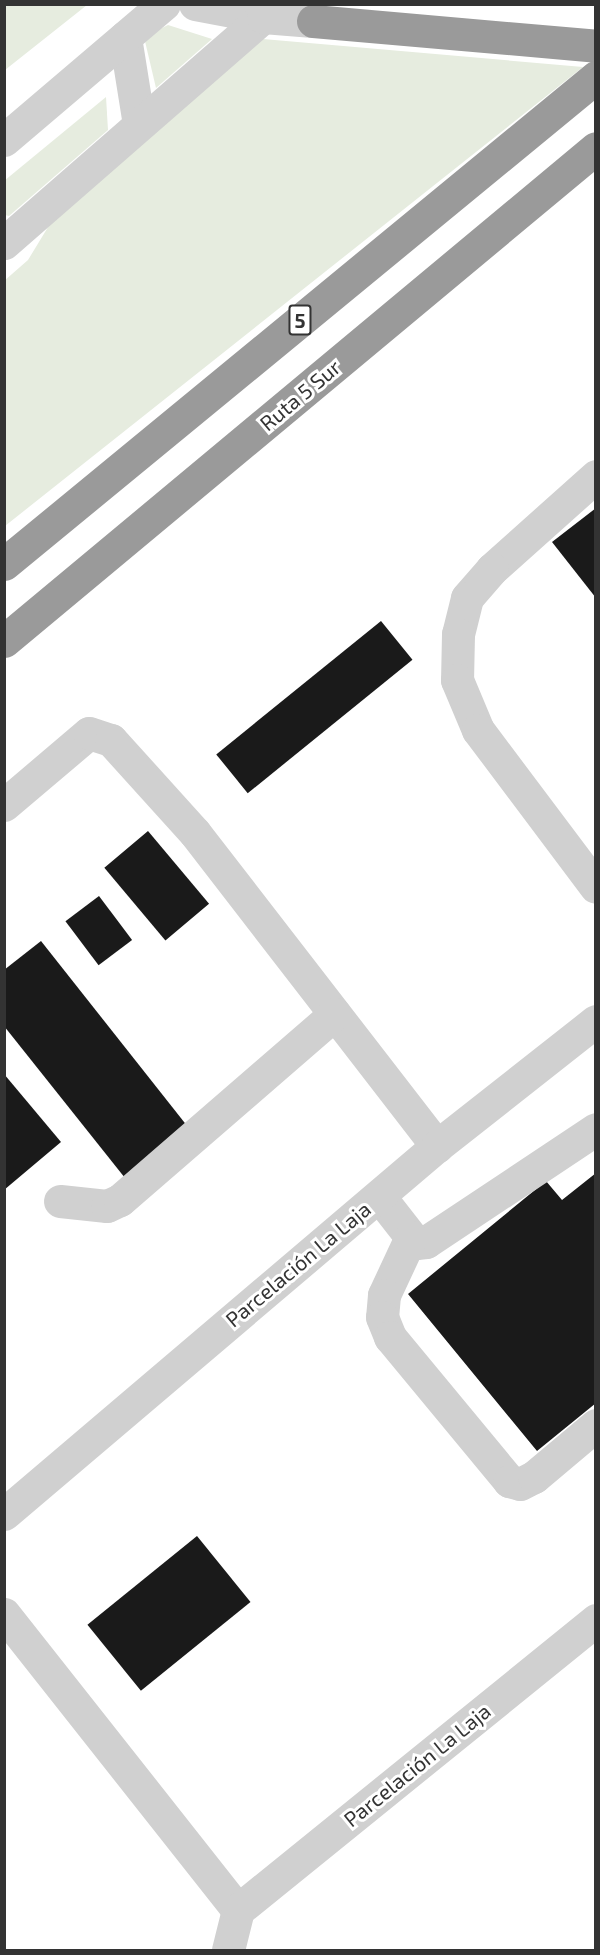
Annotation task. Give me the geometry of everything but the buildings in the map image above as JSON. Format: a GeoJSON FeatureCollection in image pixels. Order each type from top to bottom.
{"type":"FeatureCollection","features":[{"type":"Feature","properties":{"kind":"highway"},"geometry":{"type":"LineString","coordinates":[[287,14],[596,46]]}},
{"type":"Feature","properties":{"kind":"highway","name":"5"},"geometry":{"type":"LineString","coordinates":[[4,564],[596,77]]}},
{"type":"Feature","properties":{"kind":"highway","name":"Ruta 5 Sur"},"geometry":{"type":"LineString","coordinates":[[4,641],[596,147]]}},
{"type":"Feature","properties":{"kind":"street"},"geometry":{"type":"LineString","coordinates":[[4,140],[164,4]]}},
{"type":"Feature","properties":{"kind":"street"},"geometry":{"type":"LineString","coordinates":[[195,4],[287,14]]}},
{"type":"Feature","properties":{"kind":"street"},"geometry":{"type":"LineString","coordinates":[[4,243],[139,124],[287,14]]}},
{"type":"Feature","properties":{"kind":"street"},"geometry":{"type":"LineString","coordinates":[[125,37],[139,124]]}},
{"type":"Feature","properties":{"kind":"street"},"geometry":{"type":"LineString","coordinates":[[596,476],[492,569],[467,598],[458,634],[457,680],[478,730],[596,887]]}},
{"type":"Feature","properties":{"kind":"street"},"geometry":{"type":"LineString","coordinates":[[4,804],[89,733],[111,740],[195,833],[437,1146]]}},
{"type":"Feature","properties":{"kind":"street"},"geometry":{"type":"LineString","coordinates":[[60,1201],[107,1206],[120,1200],[335,1014]]}},
{"type":"Feature","properties":{"kind":"street","name":"Parcelación La Laja"},"geometry":{"type":"LineString","coordinates":[[4,1514],[437,1146],[596,1021]]}},
{"type":"Feature","properties":{"kind":"street"},"geometry":{"type":"LineString","coordinates":[[379,1196],[417,1243],[426,1242],[596,1129]]}},
{"type":"Feature","properties":{"kind":"street"},"geometry":{"type":"LineString","coordinates":[[411,1237],[384,1295],[382,1317],[390,1337],[509,1480],[520,1484],[534,1477],[596,1425]]}},
{"type":"Feature","properties":{"kind":"street"},"geometry":{"type":"LineString","coordinates":[[4,1614],[238,1910],[222,1949]]}},
{"type":"Feature","properties":{"kind":"street","name":"Parcelación La Laja"},"geometry":{"type":"LineString","coordinates":[[238,1910],[596,1620]]}},
{"type":"Feature","properties":{"kind":"shaded area"},"geometry":{"type":"Polygon","coordinates":[[[6,4],[87,5],[5,70],[6,4]]]}},
{"type":"Feature","properties":{"kind":"shaded area"},"geometry":{"type":"Polygon","coordinates":[[[168,25],[212,39],[156,88],[144,37],[168,25]]]}},
{"type":"Feature","properties":{"kind":"shaded area"},"geometry":{"type":"Polygon","coordinates":[[[263,39],[583,67],[5,526],[4,281],[28,260],[56,214],[263,39]]]}},
{"type":"Feature","properties":{"kind":"shaded area"},"geometry":{"type":"Polygon","coordinates":[[[106,97],[108,130],[9,216],[5,215],[4,181],[106,97]]]}}]}
